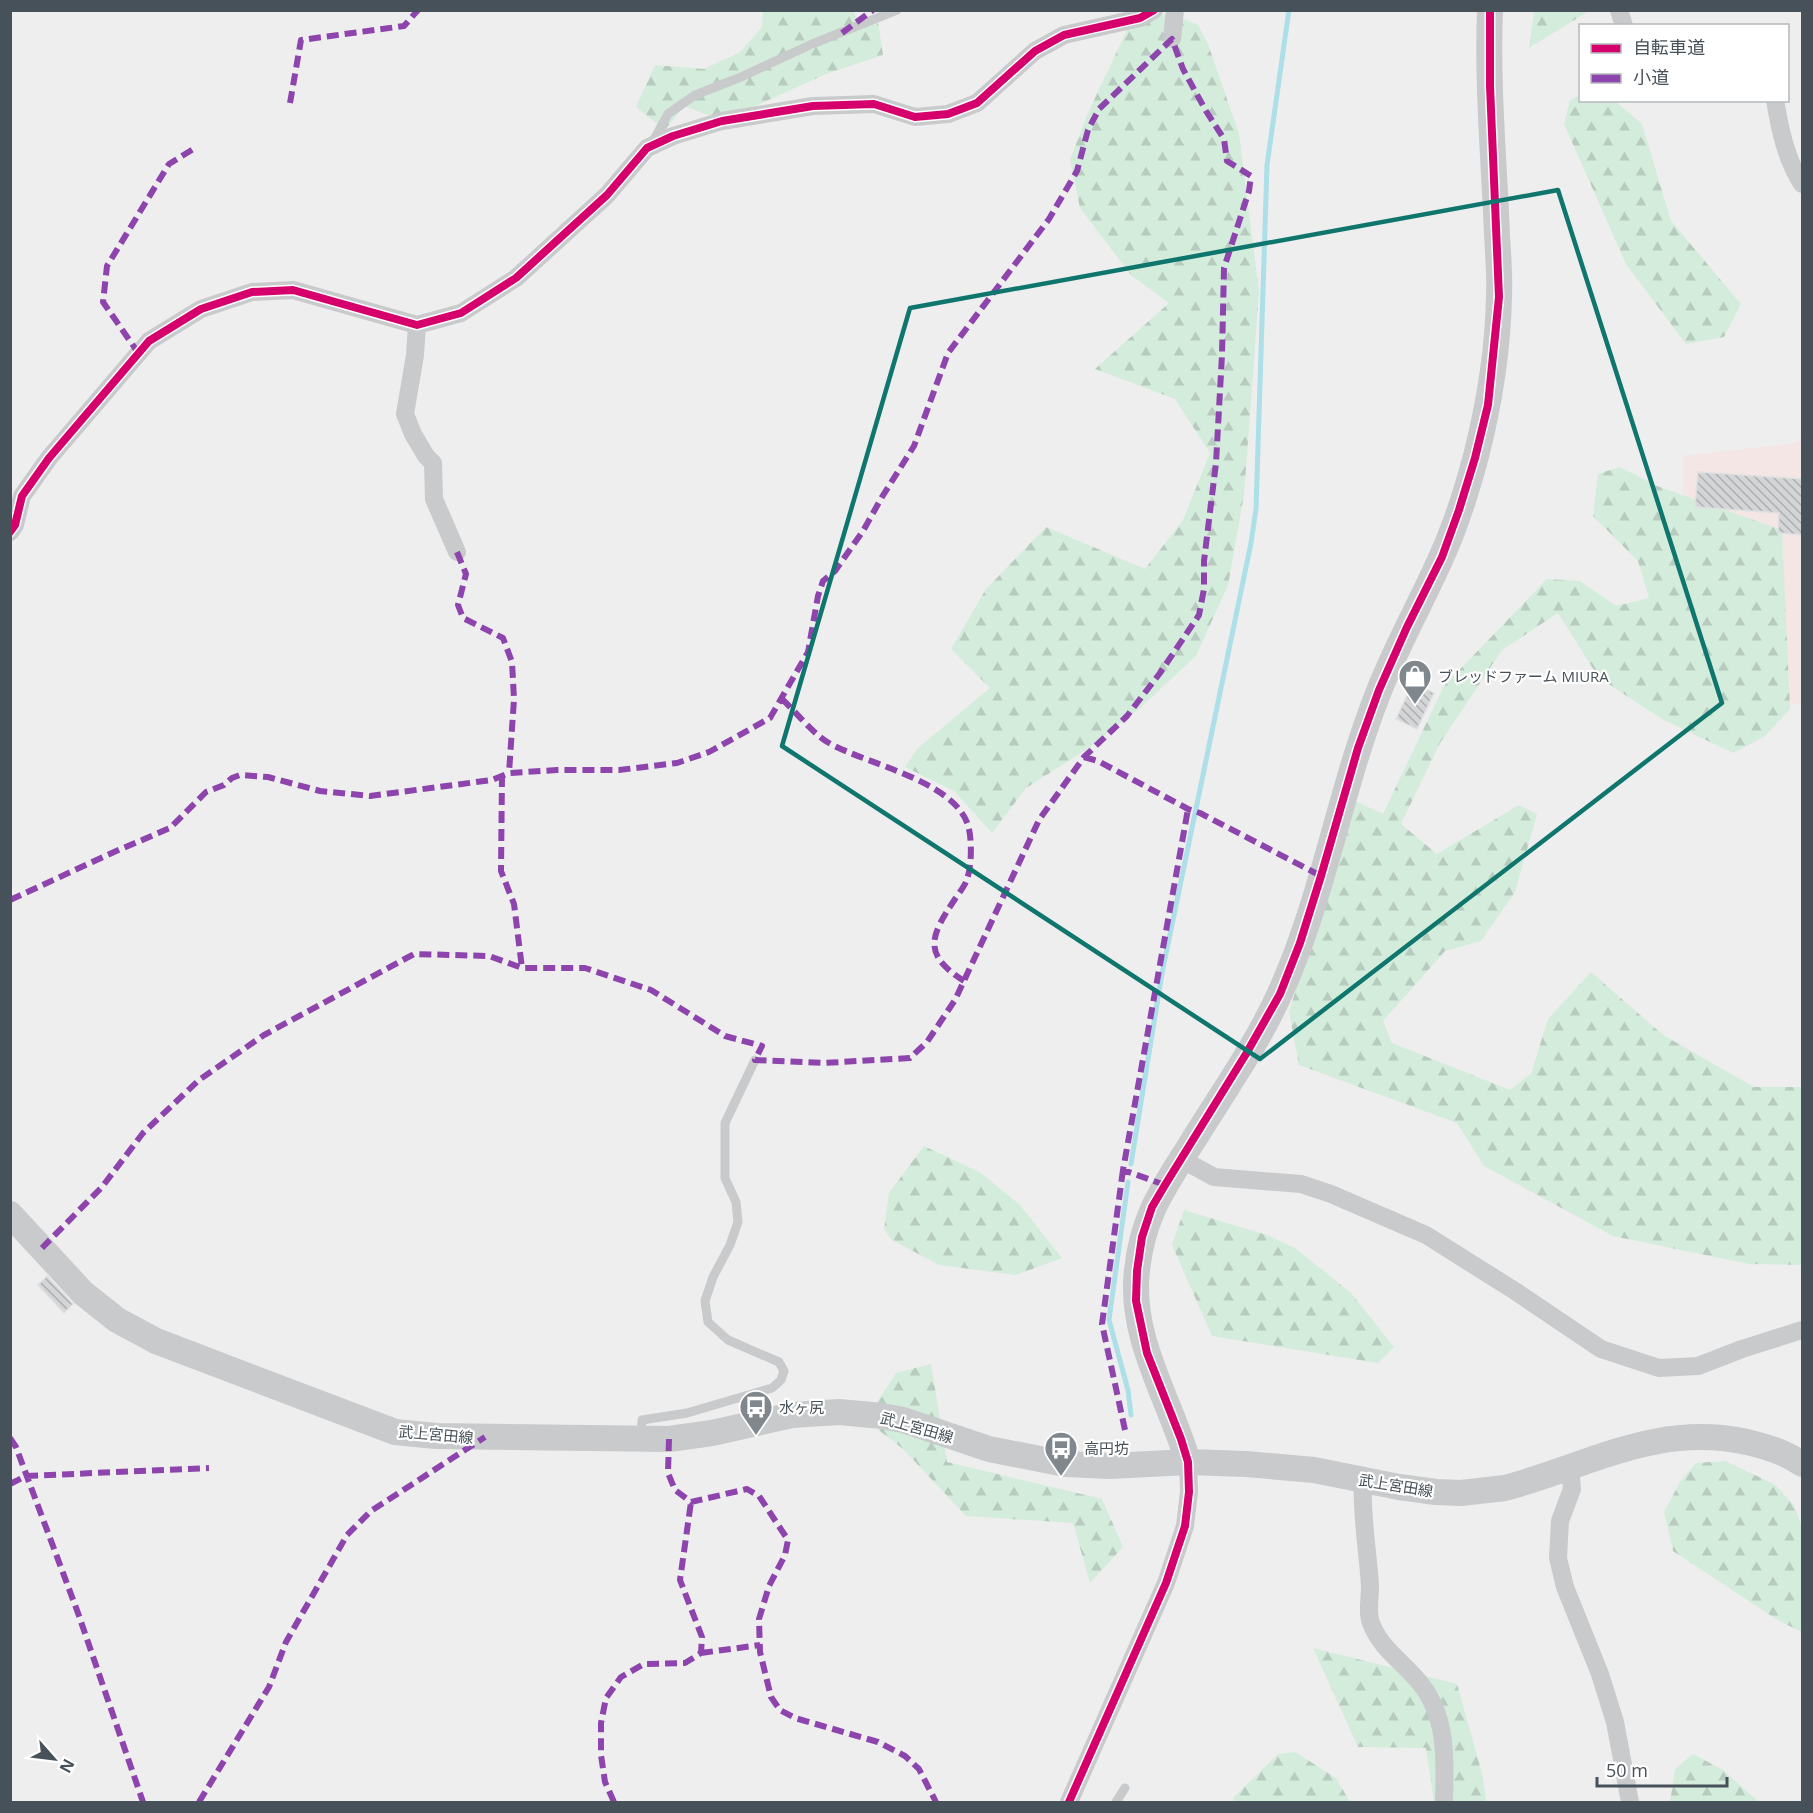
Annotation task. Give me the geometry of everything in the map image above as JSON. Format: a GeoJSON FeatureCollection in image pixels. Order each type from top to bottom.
{"type":"FeatureCollection","features":[{"type":"Feature","properties":{"kind":"main road"},"geometry":{"type":"LineString","coordinates":[[1188,1462],[1147,1353],[1136,1294],[1137,1271],[1145,1227],[1152,1208],[1280,994],[1307,921],[1358,748],[1379,690],[1442,557],[1475,458],[1488,405],[1499,297],[1490,86],[1490,10]]}},
{"type":"Feature","properties":{"kind":"main road","name":"武上宮田線"},"geometry":{"type":"LineString","coordinates":[[10,1215],[83,1293],[117,1320],[156,1341],[395,1432],[436,1436],[641,1440],[690,1437],[792,1415],[839,1412],[903,1420],[990,1449],[1054,1463],[1110,1466],[1188,1462],[1292,1467],[1436,1492],[1461,1493],[1505,1488],[1640,1444],[1659,1440],[1710,1437],[1764,1446],[1782,1452],[1803,1464]]}},
{"type":"Feature","properties":{"kind":"street"},"geometry":{"type":"LineString","coordinates":[[10,532],[15,525],[22,496],[49,458],[149,341],[201,309],[252,292],[293,290],[417,325],[461,313],[516,278],[607,195],[646,148],[673,136],[722,121],[813,106],[874,104],[915,117],[948,114],[977,103],[1035,51],[1064,35],[1140,18],[1154,10]]}},
{"type":"Feature","properties":{"kind":"street"},"geometry":{"type":"LineString","coordinates":[[1172,39],[1175,10]]}},
{"type":"Feature","properties":{"kind":"street"},"geometry":{"type":"LineString","coordinates":[[1775,102],[1787,156],[1803,184]]}},
{"type":"Feature","properties":{"kind":"street"},"geometry":{"type":"LineString","coordinates":[[417,325],[415,354],[405,414],[421,449],[433,463],[434,499],[457,552]]}},
{"type":"Feature","properties":{"kind":"street"},"geometry":{"type":"LineString","coordinates":[[1181,1159],[1214,1177],[1301,1184],[1331,1194],[1426,1235],[1601,1349],[1659,1368],[1698,1366],[1742,1349],[1803,1330]]}},
{"type":"Feature","properties":{"kind":"street"},"geometry":{"type":"LineString","coordinates":[[1069,1803],[1166,1583],[1185,1526],[1189,1492],[1188,1462]]}},
{"type":"Feature","properties":{"kind":"street"},"geometry":{"type":"LineString","coordinates":[[1570,1467],[1572,1489],[1560,1521],[1558,1558],[1565,1587],[1600,1674],[1615,1722],[1630,1803]]}},
{"type":"Feature","properties":{"kind":"street"},"geometry":{"type":"LineString","coordinates":[[1363,1480],[1362,1502],[1370,1588],[1370,1622],[1380,1639],[1421,1684],[1433,1704],[1444,1737],[1443,1803]]}},
{"type":"Feature","properties":{"kind":"lane"},"geometry":{"type":"LineString","coordinates":[[651,146],[668,114],[695,95],[897,10]]}},
{"type":"Feature","properties":{"kind":"lane"},"geometry":{"type":"LineString","coordinates":[[641,1440],[642,1420],[687,1413],[772,1388],[781,1380],[784,1371],[779,1362],[728,1340],[708,1322],[705,1301],[713,1277],[730,1245],[738,1222],[736,1202],[725,1178],[725,1124],[755,1059]]}},
{"type":"Feature","properties":{"kind":"lane"},"geometry":{"type":"LineString","coordinates":[[1116,1803],[1125,1788]]}},
{"type":"Feature","properties":{"kind":"highlighted area"},"geometry":{"type":"Polygon","coordinates":[[[1558,190],[1722,703],[1260,1059],[782,746],[910,308],[1558,190]]]}},
{"type":"Feature","properties":{"kind":"shaded area"},"geometry":{"type":"Polygon","coordinates":[[[1802,431],[1802,703],[1781,706],[1683,517],[1683,456],[1798,443],[1802,431]]]}},
{"type":"Feature","properties":{"kind":"green space"},"geometry":{"type":"Polygon","coordinates":[[[1534,10],[1589,11],[1529,48],[1534,10]]]}},
{"type":"Feature","properties":{"kind":"green space"},"geometry":{"type":"Polygon","coordinates":[[[763,11],[853,11],[859,22],[877,15],[883,55],[826,74],[762,103],[728,123],[684,106],[665,130],[636,107],[655,65],[704,69],[740,52],[762,27],[763,11]]]}},
{"type":"Feature","properties":{"kind":"green space"},"geometry":{"type":"Polygon","coordinates":[[[1162,14],[1171,14],[1198,25],[1208,44],[1239,134],[1259,292],[1244,495],[1228,585],[1196,656],[1141,707],[1089,748],[1026,788],[992,833],[954,791],[905,767],[917,749],[990,688],[951,649],[986,589],[1046,527],[1145,569],[1183,520],[1210,453],[1175,399],[1095,369],[1169,303],[1131,275],[1080,208],[1070,160],[1087,115],[1129,26],[1162,14]]]}},
{"type":"Feature","properties":{"kind":"green space"},"geometry":{"type":"Polygon","coordinates":[[[1579,96],[1579,102],[1616,102],[1642,124],[1671,221],[1741,304],[1724,337],[1686,344],[1626,264],[1564,124],[1570,100],[1579,96]]]}},
{"type":"Feature","properties":{"kind":"green space"},"geometry":{"type":"Polygon","coordinates":[[[1620,467],[1657,486],[1782,530],[1790,709],[1764,737],[1733,753],[1662,719],[1599,678],[1558,613],[1502,650],[1440,743],[1401,824],[1437,854],[1519,805],[1537,814],[1515,892],[1481,941],[1445,951],[1383,1021],[1392,1043],[1510,1090],[1531,1074],[1548,1019],[1591,972],[1663,1035],[1754,1087],[1802,1087],[1802,1265],[1749,1264],[1613,1236],[1484,1166],[1457,1123],[1299,1065],[1289,1012],[1353,800],[1383,814],[1444,686],[1547,579],[1580,581],[1616,606],[1649,598],[1638,561],[1593,516],[1598,474],[1620,467]]]}},
{"type":"Feature","properties":{"kind":"green space"},"geometry":{"type":"Polygon","coordinates":[[[924,1146],[981,1173],[1019,1204],[1062,1258],[1016,1275],[939,1265],[892,1240],[884,1229],[889,1193],[924,1146]]]}},
{"type":"Feature","properties":{"kind":"green space"},"geometry":{"type":"Polygon","coordinates":[[[1184,1210],[1267,1235],[1295,1248],[1351,1293],[1394,1347],[1378,1363],[1212,1336],[1172,1245],[1184,1210]]]}},
{"type":"Feature","properties":{"kind":"green space"},"geometry":{"type":"Polygon","coordinates":[[[931,1364],[947,1462],[1102,1499],[1123,1547],[1090,1583],[1073,1523],[966,1516],[903,1449],[876,1428],[874,1407],[896,1373],[931,1364]]]}},
{"type":"Feature","properties":{"kind":"green space"},"geometry":{"type":"Polygon","coordinates":[[[1725,1461],[1774,1484],[1794,1505],[1802,1527],[1802,1632],[1779,1621],[1673,1551],[1664,1512],[1680,1482],[1696,1463],[1725,1461]]]}},
{"type":"Feature","properties":{"kind":"green space"},"geometry":{"type":"Polygon","coordinates":[[[1313,1648],[1457,1684],[1483,1777],[1486,1802],[1434,1802],[1426,1748],[1358,1747],[1313,1648]]]}},
{"type":"Feature","properties":{"kind":"green space"},"geometry":{"type":"Polygon","coordinates":[[[1295,1752],[1336,1778],[1350,1802],[1234,1802],[1233,1798],[1278,1754],[1295,1752]]]}},
{"type":"Feature","properties":{"kind":"green space"},"geometry":{"type":"Polygon","coordinates":[[[1693,1754],[1723,1770],[1759,1802],[1670,1802],[1675,1769],[1693,1754]]]}},
{"type":"Feature","properties":{"kind":"building"},"geometry":{"type":"Polygon","coordinates":[[[1698,472],[1803,479],[1803,535],[1778,533],[1779,513],[1695,507],[1698,472]]]}},
{"type":"Feature","properties":{"kind":"building"},"geometry":{"type":"Polygon","coordinates":[[[1413,683],[1434,693],[1417,729],[1396,719],[1413,683]]]}},
{"type":"Feature","properties":{"kind":"building"},"geometry":{"type":"Polygon","coordinates":[[[47,1276],[73,1304],[64,1313],[38,1285],[47,1276]]]}},
{"type":"Feature","properties":{"kind":"waterway"},"geometry":{"type":"LineString","coordinates":[[1131,1164],[1162,973],[1251,543],[1256,509],[1267,165],[1289,10]]}},
{"type":"Feature","properties":{"kind":"waterway"},"geometry":{"type":"LineString","coordinates":[[1128,1182],[1109,1320],[1128,1390],[1131,1415]]}},
{"type":"Feature","properties":{"kind":"marked path"},"geometry":{"type":"LineString","coordinates":[[290,103],[301,40],[404,26],[418,10]]}},
{"type":"Feature","properties":{"kind":"marked path"},"geometry":{"type":"LineString","coordinates":[[842,33],[873,10]]}},
{"type":"Feature","properties":{"kind":"marked path"},"geometry":{"type":"LineString","coordinates":[[10,900],[170,828],[206,792],[240,775],[268,777],[320,791],[370,796],[492,780],[509,773],[619,770],[677,763],[709,752],[770,718],[808,652],[823,581],[835,571],[863,531],[914,446],[948,353],[1049,219],[1077,171],[1088,130],[1099,109],[1172,39],[1183,69],[1224,139],[1227,161],[1251,176],[1249,191],[1224,268],[1216,463],[1204,561],[1204,589],[1199,615],[1160,673],[1127,716],[1084,757],[1039,820],[955,1000],[927,1042],[910,1058],[824,1063],[755,1060],[762,1046],[725,1036],[651,990],[585,968],[522,968],[489,956],[414,954],[264,1035],[199,1080],[143,1133],[102,1187],[42,1248]]}},
{"type":"Feature","properties":{"kind":"marked path"},"geometry":{"type":"LineString","coordinates":[[139,354],[103,302],[107,266],[169,164],[195,148]]}},
{"type":"Feature","properties":{"kind":"marked path"},"geometry":{"type":"LineString","coordinates":[[457,552],[466,574],[458,605],[463,618],[503,638],[512,662],[514,699],[509,773]]}},
{"type":"Feature","properties":{"kind":"marked path"},"geometry":{"type":"LineString","coordinates":[[782,699],[811,729],[829,743],[928,785],[959,809],[969,831],[971,852],[969,873],[966,882],[940,923],[934,943],[941,962],[964,981]]}},
{"type":"Feature","properties":{"kind":"marked path"},"geometry":{"type":"LineString","coordinates":[[1084,757],[1098,761],[1321,876]]}},
{"type":"Feature","properties":{"kind":"marked path"},"geometry":{"type":"LineString","coordinates":[[502,775],[501,871],[514,904],[522,968]]}},
{"type":"Feature","properties":{"kind":"marked path"},"geometry":{"type":"LineString","coordinates":[[1165,1185],[1123,1170],[1188,809]]}},
{"type":"Feature","properties":{"kind":"marked path"},"geometry":{"type":"LineString","coordinates":[[1123,1170],[1102,1324],[1125,1430]]}},
{"type":"Feature","properties":{"kind":"marked path"},"geometry":{"type":"LineString","coordinates":[[199,1802],[269,1687],[286,1642],[347,1535],[371,1511],[485,1437]]}},
{"type":"Feature","properties":{"kind":"marked path"},"geometry":{"type":"LineString","coordinates":[[10,1438],[16,1447],[78,1613],[143,1802]]}},
{"type":"Feature","properties":{"kind":"marked path"},"geometry":{"type":"LineString","coordinates":[[669,1439],[668,1473],[675,1490],[691,1502],[747,1489],[759,1496],[788,1540],[785,1555],[769,1586],[759,1619],[760,1652],[771,1697],[780,1710],[795,1718],[878,1742],[905,1756],[919,1769],[936,1802]]}},
{"type":"Feature","properties":{"kind":"marked path"},"geometry":{"type":"LineString","coordinates":[[10,1484],[26,1476],[209,1468]]}},
{"type":"Feature","properties":{"kind":"marked path"},"geometry":{"type":"LineString","coordinates":[[614,1802],[605,1782],[601,1755],[601,1723],[606,1698],[621,1677],[644,1664],[685,1663],[701,1653],[702,1637],[680,1580],[691,1502]]}},
{"type":"Feature","properties":{"kind":"marked path"},"geometry":{"type":"LineString","coordinates":[[701,1653],[760,1645]]}},
{"type":"Feature","properties":{"kind":"cycle path"},"geometry":{"type":"LineString","coordinates":[[10,532],[15,525],[22,496],[49,458],[149,341],[201,309],[252,292],[293,290],[417,325],[461,313],[516,278],[607,195],[647,148],[673,136],[722,121],[813,106],[874,104],[915,117],[948,114],[977,103],[1035,51],[1064,35],[1140,18],[1154,10]]}},
{"type":"Feature","properties":{"kind":"cycle path"},"geometry":{"type":"LineString","coordinates":[[1069,1802],[1166,1583],[1185,1526],[1189,1492],[1188,1462],[1147,1353],[1136,1301],[1137,1271],[1142,1237],[1152,1207],[1280,994],[1300,943],[1358,748],[1379,690],[1442,557],[1475,458],[1488,405],[1499,297],[1490,86],[1490,10]]}},
{"type":"Feature","properties":{"kind":"place","name":"ブレッドファーム MIURA"},"geometry":{"type":"Point","coordinates":[1415,705]}},
{"type":"Feature","properties":{"kind":"place","name":"水ヶ尻"},"geometry":{"type":"Point","coordinates":[756,1436]}},
{"type":"Feature","properties":{"kind":"place","name":"高円坊"},"geometry":{"type":"Point","coordinates":[1061,1477]}}]}
